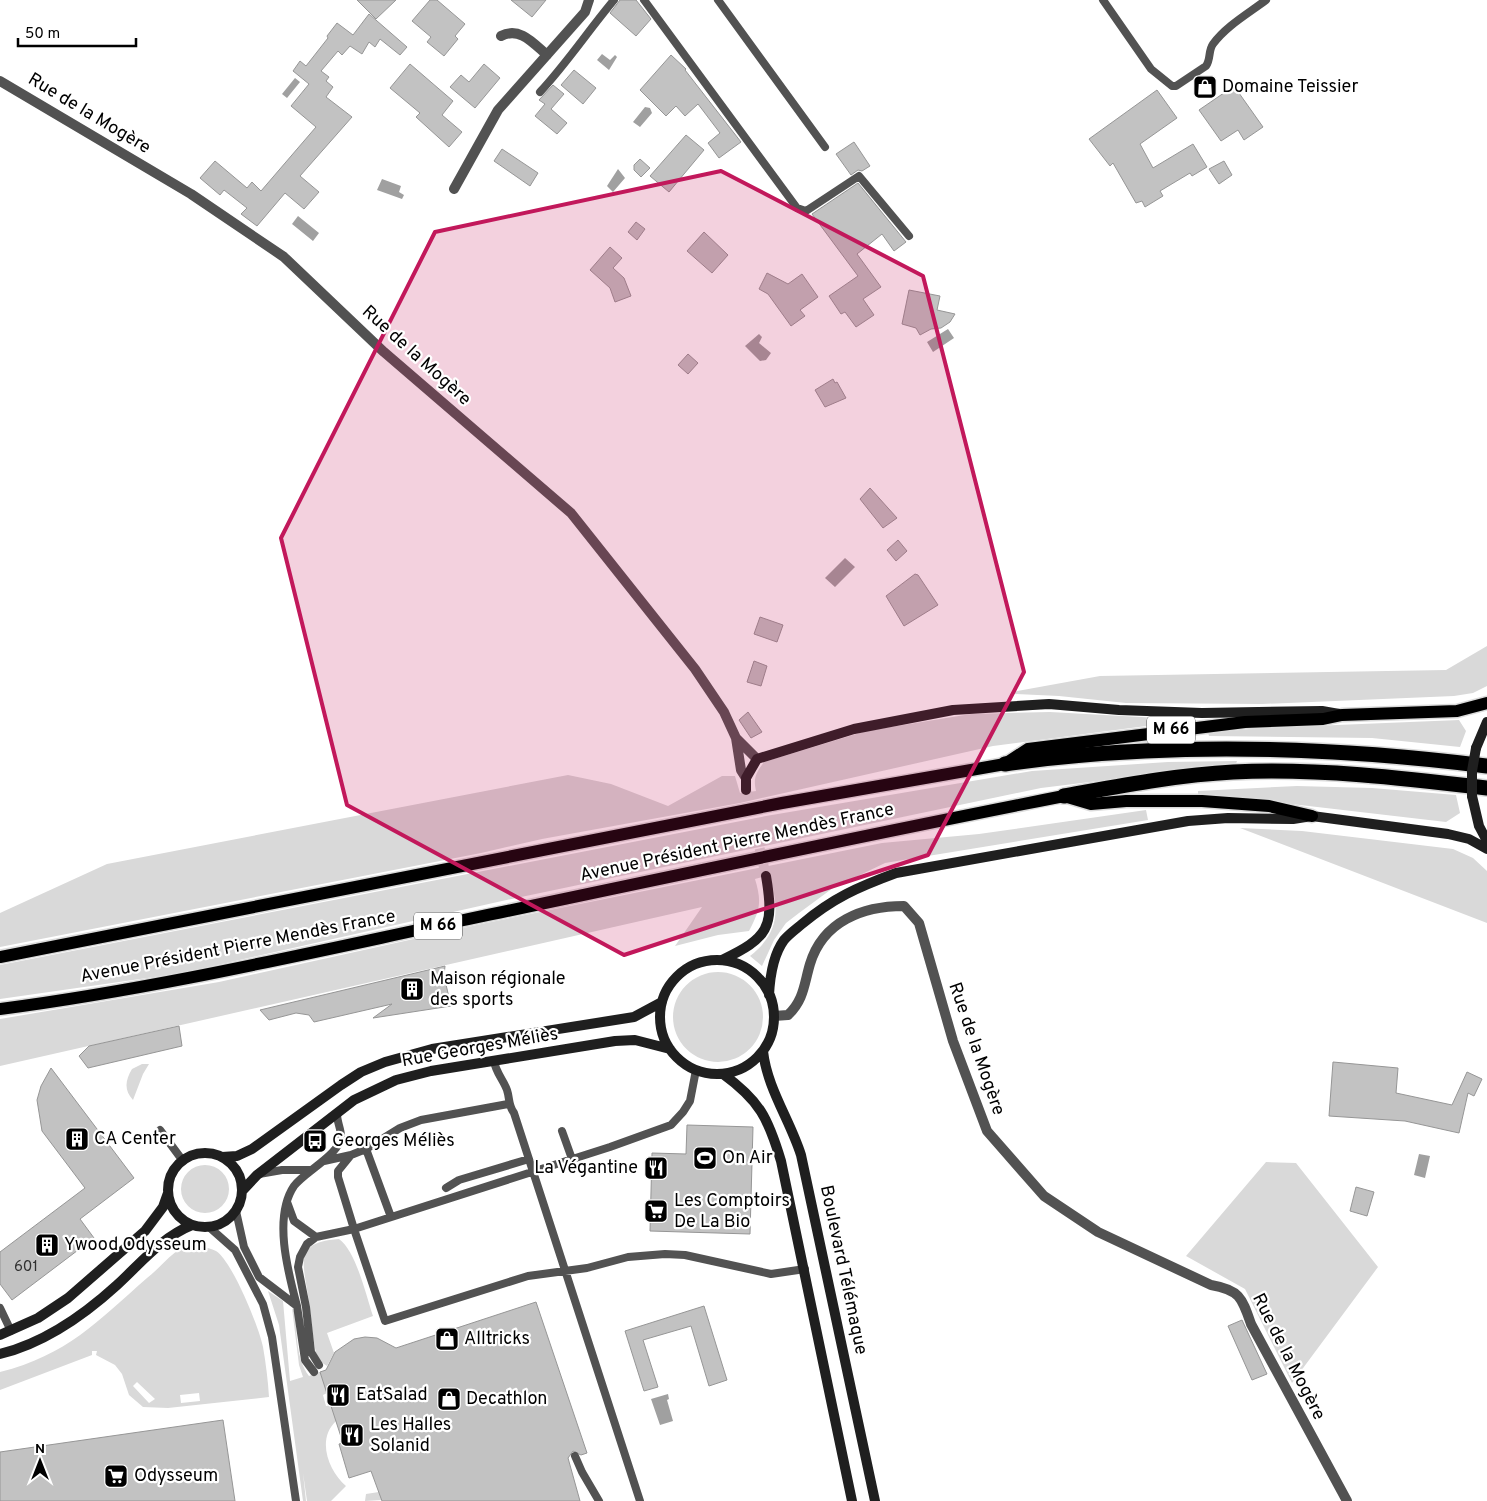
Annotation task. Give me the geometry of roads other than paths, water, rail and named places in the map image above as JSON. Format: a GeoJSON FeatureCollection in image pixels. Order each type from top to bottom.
{"type":"FeatureCollection","features":[{"type":"Feature","properties":{"kind":"highway","name":"Avenue Président Pierre Mendès France"},"geometry":{"type":"LineString","coordinates":[[1005,764],[1068,755],[1140,751],[1300,749],[1432,759],[1487,766]]}},
{"type":"Feature","properties":{"kind":"highway","name":"Avenue Président Pierre Mendès France"},"geometry":{"type":"LineString","coordinates":[[1064,796],[1145,782],[1233,772],[1301,772],[1425,780],[1487,788]]}},
{"type":"Feature","properties":{"kind":"main road"},"geometry":{"type":"LineString","coordinates":[[746,790],[746,778],[757,759],[854,729],[953,710],[1049,704],[1128,711],[1202,713],[1322,711],[1342,715]]}},
{"type":"Feature","properties":{"kind":"main road","name":"M 66"},"geometry":{"type":"LineString","coordinates":[[1005,764],[1028,749],[1235,723],[1323,719],[1342,715],[1457,711],[1487,704]]}},
{"type":"Feature","properties":{"kind":"main road"},"geometry":{"type":"LineString","coordinates":[[1487,722],[1476,748],[1472,771],[1472,796],[1479,826],[1487,841]]}},
{"type":"Feature","properties":{"kind":"main road","name":"Avenue Président Pierre Mendès France"},"geometry":{"type":"LineString","coordinates":[[0,957],[782,803],[1005,764]]}},
{"type":"Feature","properties":{"kind":"main road","name":"M 66"},"geometry":{"type":"LineString","coordinates":[[1064,796],[1091,804],[1126,801],[1202,801],[1269,806],[1312,816],[1448,834],[1469,839],[1487,849]]}},
{"type":"Feature","properties":{"kind":"main road","name":"Avenue Président Pierre Mendès France"},"geometry":{"type":"LineString","coordinates":[[0,1009],[89,997],[254,964],[807,847],[1064,796]]}},
{"type":"Feature","properties":{"kind":"main road","name":"M 66"},"geometry":{"type":"LineString","coordinates":[[769,995],[770,978],[776,954],[785,938],[816,912],[856,887],[896,873],[1188,821],[1228,818],[1293,819],[1312,816]]}},
{"type":"Feature","properties":{"kind":"main road"},"geometry":{"type":"LineString","coordinates":[[722,960],[751,946],[762,934],[769,920],[771,905],[766,876]]}},
{"type":"Feature","properties":{"kind":"main road"},"geometry":{"type":"LineString","coordinates":[[722,960],[734,963],[755,975],[769,995],[774,1016],[769,1040],[763,1051],[752,1062],[738,1070],[723,1074],[696,1070],[677,1058],[662,1034],[660,1018],[666,990],[684,970],[708,961],[722,960]]}},
{"type":"Feature","properties":{"kind":"main road","name":"Rue Georges Méliès"},"geometry":{"type":"LineString","coordinates":[[222,1157],[237,1156],[252,1149],[341,1085],[361,1072],[385,1062],[432,1049],[634,1017],[662,1002]]}},
{"type":"Feature","properties":{"kind":"main road","name":"Rue Georges Méliès"},"geometry":{"type":"LineString","coordinates":[[242,1191],[257,1175],[354,1100],[396,1080],[431,1071],[615,1041],[635,1040],[670,1049]]}},
{"type":"Feature","properties":{"kind":"main road","name":"Boulevard Télémaque"},"geometry":{"type":"LineString","coordinates":[[763,1051],[771,1086],[787,1117],[801,1155],[875,1501]]}},
{"type":"Feature","properties":{"kind":"main road"},"geometry":{"type":"LineString","coordinates":[[723,1074],[751,1096],[764,1116],[776,1143],[805,1269],[852,1501]]}},
{"type":"Feature","properties":{"kind":"main road"},"geometry":{"type":"LineString","coordinates":[[0,1335],[52,1310],[145,1231],[163,1207],[168,1193],[170,1178],[183,1161],[191,1156],[207,1153],[222,1157],[233,1165],[240,1177],[242,1191],[236,1211],[219,1224],[209,1227],[192,1226],[169,1237],[116,1286],[49,1336],[32,1345],[0,1354]]}},
{"type":"Feature","properties":{"kind":"main road"},"geometry":{"type":"LineString","coordinates":[[168,1193],[172,1206],[179,1216],[192,1226]]}},
{"type":"Feature","properties":{"kind":"street"},"geometry":{"type":"LineString","coordinates":[[454,189],[498,110],[585,12],[589,0]]}},
{"type":"Feature","properties":{"kind":"street"},"geometry":{"type":"LineString","coordinates":[[501,36],[506,33],[519,33],[547,55]]}},
{"type":"Feature","properties":{"kind":"street","name":"Rue de la Mogère"},"geometry":{"type":"LineString","coordinates":[[0,80],[191,194],[284,257],[384,352],[571,513],[696,669],[724,712],[736,738]]}},
{"type":"Feature","properties":{"kind":"street"},"geometry":{"type":"LineString","coordinates":[[736,738],[757,759]]}},
{"type":"Feature","properties":{"kind":"street"},"geometry":{"type":"LineString","coordinates":[[736,738],[741,770],[746,778]]}},
{"type":"Feature","properties":{"kind":"street","name":"Rue de la Mogère"},"geometry":{"type":"LineString","coordinates":[[774,1016],[788,1015],[799,1005],[811,960],[823,939],[834,926],[859,913],[880,906],[904,906],[919,923],[953,1041],[987,1131],[1044,1196],[1098,1232],[1211,1284],[1227,1287],[1242,1298],[1251,1324],[1347,1501]]}},
{"type":"Feature","properties":{"kind":"lane"},"geometry":{"type":"LineString","coordinates":[[540,92],[568,62],[574,49],[614,0]]}},
{"type":"Feature","properties":{"kind":"lane"},"geometry":{"type":"LineString","coordinates":[[644,0],[797,208],[806,211],[859,176],[909,236]]}},
{"type":"Feature","properties":{"kind":"lane"},"geometry":{"type":"LineString","coordinates":[[718,0],[825,147]]}},
{"type":"Feature","properties":{"kind":"lane"},"geometry":{"type":"LineString","coordinates":[[1103,0],[1151,69],[1172,86],[1176,86],[1206,66],[1210,61],[1211,47],[1218,38],[1266,0]]}},
{"type":"Feature","properties":{"kind":"lane"},"geometry":{"type":"LineString","coordinates":[[494,1061],[497,1074],[507,1090],[508,1104],[514,1113],[534,1171],[640,1501]]}},
{"type":"Feature","properties":{"kind":"lane"},"geometry":{"type":"LineString","coordinates":[[337,1114],[341,1136],[339,1143],[323,1162],[310,1170],[294,1185],[284,1211],[287,1266],[297,1306],[305,1360],[316,1369],[311,1352],[306,1307],[298,1267],[302,1252],[307,1244],[316,1238],[354,1229],[572,1159],[671,1124],[683,1112],[690,1101],[696,1070]]}},
{"type":"Feature","properties":{"kind":"lane"},"geometry":{"type":"LineString","coordinates":[[323,1162],[351,1156],[366,1150],[400,1128],[421,1120],[508,1104]]}},
{"type":"Feature","properties":{"kind":"lane"},"geometry":{"type":"LineString","coordinates":[[160,1130],[183,1161]]}},
{"type":"Feature","properties":{"kind":"lane"},"geometry":{"type":"LineString","coordinates":[[562,1131],[572,1159]]}},
{"type":"Feature","properties":{"kind":"lane"},"geometry":{"type":"LineString","coordinates":[[366,1150],[391,1217]]}},
{"type":"Feature","properties":{"kind":"lane"},"geometry":{"type":"LineString","coordinates":[[351,1156],[338,1171],[338,1177],[385,1321],[528,1276],[587,1268],[628,1257],[665,1254],[706,1259],[771,1274],[805,1269]]}},
{"type":"Feature","properties":{"kind":"lane"},"geometry":{"type":"LineString","coordinates":[[446,1188],[460,1180],[529,1159]]}},
{"type":"Feature","properties":{"kind":"lane"},"geometry":{"type":"LineString","coordinates":[[257,1175],[282,1170],[310,1170]]}},
{"type":"Feature","properties":{"kind":"lane"},"geometry":{"type":"LineString","coordinates":[[287,1200],[294,1221],[316,1238]]}},
{"type":"Feature","properties":{"kind":"lane"},"geometry":{"type":"LineString","coordinates":[[236,1211],[244,1247],[259,1277],[297,1306]]}},
{"type":"Feature","properties":{"kind":"lane"},"geometry":{"type":"LineString","coordinates":[[209,1227],[235,1250],[263,1304],[272,1337],[296,1501]]}},
{"type":"Feature","properties":{"kind":"lane"},"geometry":{"type":"LineString","coordinates":[[0,1308],[11,1331]]}},
{"type":"Feature","properties":{"kind":"lane"},"geometry":{"type":"LineString","coordinates":[[575,1456],[599,1501]]}},
{"type":"Feature","properties":{"kind":"tunnel"},"geometry":{"type":"LineString","coordinates":[[746,790],[766,876]]}},
{"type":"Feature","properties":{"kind":"place","name":"Domaine Teissier"},"geometry":{"type":"Point","coordinates":[1205,87]}},
{"type":"Feature","properties":{"kind":"place","name":"Maison régionale des sports"},"geometry":{"type":"Point","coordinates":[412,989]}},
{"type":"Feature","properties":{"kind":"place","name":"CA Center"},"geometry":{"type":"Point","coordinates":[77,1139]}},
{"type":"Feature","properties":{"kind":"place","name":"Georges Méliès"},"geometry":{"type":"Point","coordinates":[315,1141]}},
{"type":"Feature","properties":{"kind":"place","name":"On Air"},"geometry":{"type":"Point","coordinates":[705,1158]}},
{"type":"Feature","properties":{"kind":"place","name":"La Végantine"},"geometry":{"type":"Point","coordinates":[656,1168]}},
{"type":"Feature","properties":{"kind":"place","name":"Les Comptoirs De La Bio"},"geometry":{"type":"Point","coordinates":[656,1211]}},
{"type":"Feature","properties":{"kind":"place","name":"Ywood Odysseum"},"geometry":{"type":"Point","coordinates":[47,1245]}},
{"type":"Feature","properties":{"kind":"place","name":"Alltricks"},"geometry":{"type":"Point","coordinates":[447,1339]}},
{"type":"Feature","properties":{"kind":"place","name":"EatSalad"},"geometry":{"type":"Point","coordinates":[338,1395]}},
{"type":"Feature","properties":{"kind":"place","name":"Decathlon"},"geometry":{"type":"Point","coordinates":[449,1399]}},
{"type":"Feature","properties":{"kind":"place","name":"Les Halles Solanid"},"geometry":{"type":"Point","coordinates":[352,1435]}},
{"type":"Feature","properties":{"kind":"place","name":"Odysseum"},"geometry":{"type":"Point","coordinates":[116,1476]}}]}
